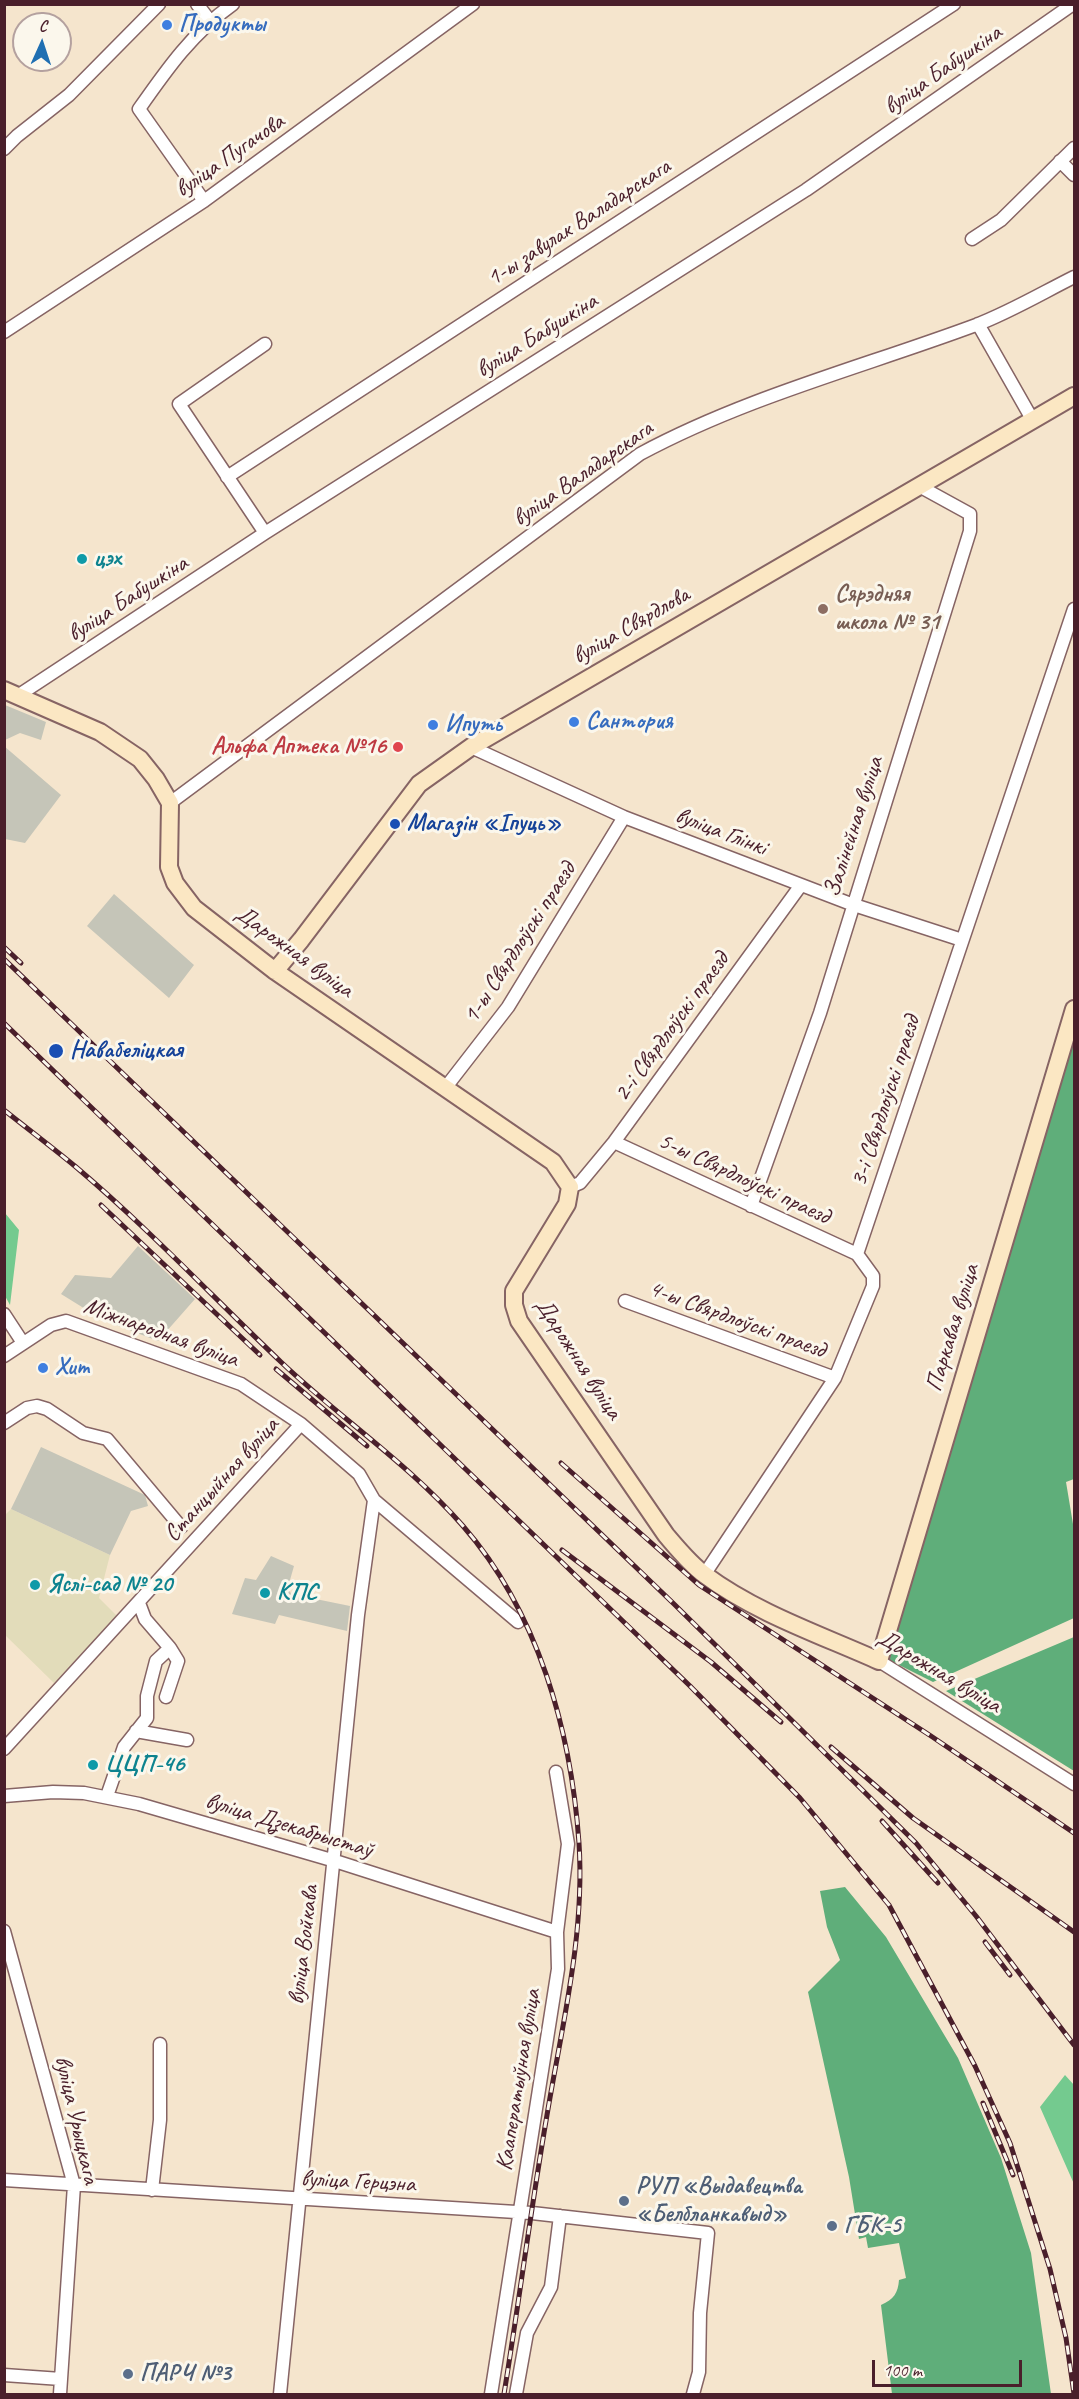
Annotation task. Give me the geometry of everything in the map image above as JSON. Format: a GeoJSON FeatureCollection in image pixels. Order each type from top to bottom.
{"type":"FeatureCollection","features":[{"type":"Feature","properties":{"kind":"street"},"geometry":{"type":"LineString","coordinates":[[4,149],[69,95],[159,4]]}},
{"type":"Feature","properties":{"kind":"street"},"geometry":{"type":"LineString","coordinates":[[197,4],[210,21]]}},
{"type":"Feature","properties":{"kind":"street"},"geometry":{"type":"LineString","coordinates":[[204,201],[139,108],[172,61],[210,21],[233,4]]}},
{"type":"Feature","properties":{"kind":"street","name":"вуліца Пугачова"},"geometry":{"type":"LineString","coordinates":[[4,332],[204,201],[473,4]]}},
{"type":"Feature","properties":{"kind":"street","name":"1-ы завулак Валадарскага"},"geometry":{"type":"LineString","coordinates":[[227,477],[954,4]]}},
{"type":"Feature","properties":{"kind":"street","name":"вуліца Бабушкіна"},"geometry":{"type":"LineString","coordinates":[[12,693],[806,190],[1073,4]]}},
{"type":"Feature","properties":{"kind":"street"},"geometry":{"type":"LineString","coordinates":[[972,239],[1001,219],[1074,148]]}},
{"type":"Feature","properties":{"kind":"street"},"geometry":{"type":"LineString","coordinates":[[1060,161],[1074,175]]}},
{"type":"Feature","properties":{"kind":"street","name":"вуліца Валадарскага"},"geometry":{"type":"LineString","coordinates":[[170,803],[640,454],[682,432],[830,374],[978,324],[1074,277]]}},
{"type":"Feature","properties":{"kind":"street"},"geometry":{"type":"LineString","coordinates":[[978,324],[1032,419]]}},
{"type":"Feature","properties":{"kind":"street"},"geometry":{"type":"LineString","coordinates":[[265,344],[179,404],[265,533]]}},
{"type":"Feature","properties":{"kind":"street","name":"вуліца Свярдлова"},"geometry":{"type":"LineString","coordinates":[[274,971],[301,940],[419,784],[471,747],[1074,396]]}},
{"type":"Feature","properties":{"kind":"street","name":"Залінейная вуліца"},"geometry":{"type":"LineString","coordinates":[[750,1206],[819,1013],[971,522],[970,514],[919,486]]}},
{"type":"Feature","properties":{"kind":"street","name":"3-і Свярдлоўскі праезд"},"geometry":{"type":"LineString","coordinates":[[857,1254],[1074,609]]}},
{"type":"Feature","properties":{"kind":"street"},"geometry":{"type":"LineString","coordinates":[[12,693],[116,740],[140,759],[170,803]]}},
{"type":"Feature","properties":{"kind":"street","name":"вуліца Глінкі"},"geometry":{"type":"LineString","coordinates":[[471,747],[624,817],[851,904],[962,940]]}},
{"type":"Feature","properties":{"kind":"street","name":"Дарожная вуліца"},"geometry":{"type":"LineString","coordinates":[[170,803],[169,867],[175,884],[194,908],[274,971],[553,1162],[570,1187],[567,1204],[514,1291],[516,1313],[550,1367],[666,1535],[704,1575],[746,1602],[879,1661],[1074,1784]]}},
{"type":"Feature","properties":{"kind":"street","name":"1-ы Свярдлоўскі праезд"},"geometry":{"type":"LineString","coordinates":[[446,1087],[508,1007],[624,817]]}},
{"type":"Feature","properties":{"kind":"street","name":"2-і Свярдлоўскі праезд"},"geometry":{"type":"LineString","coordinates":[[570,1187],[579,1183],[614,1142],[801,885]]}},
{"type":"Feature","properties":{"kind":"street","name":"Паркавая вуліца"},"geometry":{"type":"LineString","coordinates":[[879,1661],[1074,1009]]}},
{"type":"Feature","properties":{"kind":"street","name":"5-ы Свярдлоўскі праезд"},"geometry":{"type":"LineString","coordinates":[[614,1142],[857,1254]]}},
{"type":"Feature","properties":{"kind":"street"},"geometry":{"type":"LineString","coordinates":[[704,1575],[835,1378],[873,1286],[873,1276],[857,1254]]}},
{"type":"Feature","properties":{"kind":"street","name":"4-ы Свярдлоўскі праезд"},"geometry":{"type":"LineString","coordinates":[[625,1301],[835,1378]]}},
{"type":"Feature","properties":{"kind":"street"},"geometry":{"type":"LineString","coordinates":[[4,1314],[23,1343]]}},
{"type":"Feature","properties":{"kind":"street","name":"Міжнародная вуліца"},"geometry":{"type":"LineString","coordinates":[[4,1356],[51,1325],[66,1321],[242,1384],[301,1424],[359,1474],[374,1500],[518,1622]]}},
{"type":"Feature","properties":{"kind":"street"},"geometry":{"type":"LineString","coordinates":[[4,1423],[27,1408],[37,1406],[47,1408],[83,1433],[107,1438],[181,1527]]}},
{"type":"Feature","properties":{"kind":"street","name":"Станцыйная вуліца"},"geometry":{"type":"LineString","coordinates":[[4,1749],[301,1424]]}},
{"type":"Feature","properties":{"kind":"street","name":"вуліца Войкава"},"geometry":{"type":"LineString","coordinates":[[280,2394],[291,2304],[299,2199],[358,1616],[374,1500]]}},
{"type":"Feature","properties":{"kind":"street"},"geometry":{"type":"LineString","coordinates":[[139,1603],[145,1619],[178,1661],[166,1697]]}},
{"type":"Feature","properties":{"kind":"street"},"geometry":{"type":"LineString","coordinates":[[107,1797],[124,1747],[147,1718],[147,1696],[156,1661],[170,1648]]}},
{"type":"Feature","properties":{"kind":"street"},"geometry":{"type":"LineString","coordinates":[[136,1731],[186,1740]]}},
{"type":"Feature","properties":{"kind":"street","name":"Кааператыўная вуліца"},"geometry":{"type":"LineString","coordinates":[[491,2394],[558,1969],[557,1932],[568,1844],[556,1772]]}},
{"type":"Feature","properties":{"kind":"street","name":"вуліца Дзекабрыстаў"},"geometry":{"type":"LineString","coordinates":[[4,1796],[53,1792],[107,1797],[335,1861],[557,1932]]}},
{"type":"Feature","properties":{"kind":"street","name":"вуліца Урыцкага"},"geometry":{"type":"LineString","coordinates":[[4,1931],[74,2185],[60,2394]]}},
{"type":"Feature","properties":{"kind":"street"},"geometry":{"type":"LineString","coordinates":[[152,2190],[160,2120],[160,2044]]}},
{"type":"Feature","properties":{"kind":"street","name":"вуліца Герцэна"},"geometry":{"type":"LineString","coordinates":[[4,2180],[520,2212],[708,2233],[700,2313],[699,2372],[693,2394]]}},
{"type":"Feature","properties":{"kind":"street"},"geometry":{"type":"LineString","coordinates":[[516,2394],[527,2332],[551,2287],[560,2216]]}},
{"type":"Feature","properties":{"kind":"street"},"geometry":{"type":"LineString","coordinates":[[4,2375],[61,2379]]}},
{"type":"Feature","properties":{"kind":"shaded area"},"geometry":{"type":"Polygon","coordinates":[[[5,705],[46,722],[41,740],[20,733],[5,740],[5,705]]]}},
{"type":"Feature","properties":{"kind":"shaded area"},"geometry":{"type":"Polygon","coordinates":[[[4,746],[61,795],[25,843],[5,839],[4,746]]]}},
{"type":"Feature","properties":{"kind":"shaded area"},"geometry":{"type":"Polygon","coordinates":[[[114,894],[194,965],[169,998],[87,926],[114,894]]]}},
{"type":"Feature","properties":{"kind":"shaded area"},"geometry":{"type":"Polygon","coordinates":[[[138,1246],[195,1299],[158,1341],[103,1320],[61,1294],[75,1275],[111,1278],[138,1246]]]}},
{"type":"Feature","properties":{"kind":"shaded area"},"geometry":{"type":"Polygon","coordinates":[[[41,1447],[145,1495],[148,1506],[131,1511],[110,1555],[11,1509],[41,1447]]]}},
{"type":"Feature","properties":{"kind":"shaded area"},"geometry":{"type":"Polygon","coordinates":[[[11,1509],[110,1555],[99,1598],[117,1616],[54,1683],[5,1635],[4,1516],[11,1509]]]}},
{"type":"Feature","properties":{"kind":"shaded area"},"geometry":{"type":"Polygon","coordinates":[[[271,1556],[294,1566],[288,1587],[291,1594],[350,1606],[347,1631],[279,1615],[275,1624],[232,1614],[245,1578],[256,1580],[271,1556]]]}},
{"type":"Feature","properties":{"kind":"green space"},"geometry":{"type":"Polygon","coordinates":[[[1074,1028],[1074,1479],[1066,1482],[1074,1530],[1074,1618],[933,1682],[887,1659],[1074,1028]]]}},
{"type":"Feature","properties":{"kind":"green space"},"geometry":{"type":"Polygon","coordinates":[[[5,1213],[19,1230],[10,1305],[5,1296],[5,1213]]]}},
{"type":"Feature","properties":{"kind":"green space"},"geometry":{"type":"Polygon","coordinates":[[[1074,1637],[1074,1771],[946,1691],[1074,1637]]]}},
{"type":"Feature","properties":{"kind":"green space"},"geometry":{"type":"Polygon","coordinates":[[[845,1887],[886,1937],[958,2058],[1001,2158],[1031,2253],[1051,2394],[892,2394],[881,2305],[894,2295],[898,2289],[899,2280],[906,2278],[899,2243],[868,2248],[866,2237],[859,2239],[849,2177],[808,1992],[840,1960],[827,1927],[820,1891],[845,1887]]]}},
{"type":"Feature","properties":{"kind":"green space"},"geometry":{"type":"Polygon","coordinates":[[[1065,2075],[1074,2085],[1074,2184],[1040,2107],[1065,2075]]]}},
{"type":"Feature","properties":{"kind":"railway"},"geometry":{"type":"LineString","coordinates":[[4,947],[21,963]]}},
{"type":"Feature","properties":{"kind":"railway"},"geometry":{"type":"LineString","coordinates":[[4,959],[674,1604],[916,1843],[976,1916],[1074,2045]]}},
{"type":"Feature","properties":{"kind":"railway"},"geometry":{"type":"LineString","coordinates":[[4,1023],[690,1686],[800,1798],[889,1905],[975,2066],[1010,2143],[1050,2269],[1066,2338],[1074,2394]]}},
{"type":"Feature","properties":{"kind":"railway"},"geometry":{"type":"LineString","coordinates":[[4,1110],[103,1190],[281,1362],[442,1503],[489,1560],[512,1596],[531,1634],[559,1716],[568,1758],[579,1843],[579,1912],[571,1980],[541,2150],[504,2394]]}},
{"type":"Feature","properties":{"kind":"railway"},"geometry":{"type":"LineString","coordinates":[[101,1205],[260,1355]]}},
{"type":"Feature","properties":{"kind":"railway"},"geometry":{"type":"LineString","coordinates":[[276,1369],[367,1446]]}},
{"type":"Feature","properties":{"kind":"railway"},"geometry":{"type":"LineString","coordinates":[[561,1463],[699,1585],[931,1736],[1074,1833]]}},
{"type":"Feature","properties":{"kind":"railway"},"geometry":{"type":"LineString","coordinates":[[562,1550],[711,1662],[781,1722]]}},
{"type":"Feature","properties":{"kind":"railway"},"geometry":{"type":"LineString","coordinates":[[831,1747],[913,1818],[1074,1932]]}},
{"type":"Feature","properties":{"kind":"railway"},"geometry":{"type":"LineString","coordinates":[[882,1821],[938,1883]]}},
{"type":"Feature","properties":{"kind":"railway"},"geometry":{"type":"LineString","coordinates":[[985,1942],[1010,1975]]}},
{"type":"Feature","properties":{"kind":"railway"},"geometry":{"type":"LineString","coordinates":[[983,2103],[1013,2175]]}},
{"type":"Feature","properties":{"kind":"place","name":"Продукты"},"geometry":{"type":"Point","coordinates":[167,25]}},
{"type":"Feature","properties":{"kind":"place","name":"цэх"},"geometry":{"type":"Point","coordinates":[82,559]}},
{"type":"Feature","properties":{"kind":"place","name":"Сярэдняя школа № 31"},"geometry":{"type":"Point","coordinates":[823,609]}},
{"type":"Feature","properties":{"kind":"place","name":"Сантория"},"geometry":{"type":"Point","coordinates":[574,722]}},
{"type":"Feature","properties":{"kind":"place","name":"Ипуть"},"geometry":{"type":"Point","coordinates":[433,725]}},
{"type":"Feature","properties":{"kind":"place","name":"Альфа Аптека №16"},"geometry":{"type":"Point","coordinates":[398,747]}},
{"type":"Feature","properties":{"kind":"place","name":"Магазін «Іпуць»"},"geometry":{"type":"Point","coordinates":[395,824]}},
{"type":"Feature","properties":{"kind":"place","name":"Навабеліцкая"},"geometry":{"type":"Point","coordinates":[56,1051]}},
{"type":"Feature","properties":{"kind":"place","name":"Хит"},"geometry":{"type":"Point","coordinates":[43,1368]}},
{"type":"Feature","properties":{"kind":"place","name":"Яслі-сад № 20"},"geometry":{"type":"Point","coordinates":[35,1585]}},
{"type":"Feature","properties":{"kind":"place","name":"КПС"},"geometry":{"type":"Point","coordinates":[265,1593]}},
{"type":"Feature","properties":{"kind":"place","name":"ЦЦП-46"},"geometry":{"type":"Point","coordinates":[93,1765]}},
{"type":"Feature","properties":{"kind":"place","name":"РУП «Выдавецтва «Белбланкавыд»"},"geometry":{"type":"Point","coordinates":[624,2201]}},
{"type":"Feature","properties":{"kind":"place","name":"ГБК-5"},"geometry":{"type":"Point","coordinates":[832,2226]}},
{"type":"Feature","properties":{"kind":"place","name":"ПАРЧ №3"},"geometry":{"type":"Point","coordinates":[128,2374]}}]}
